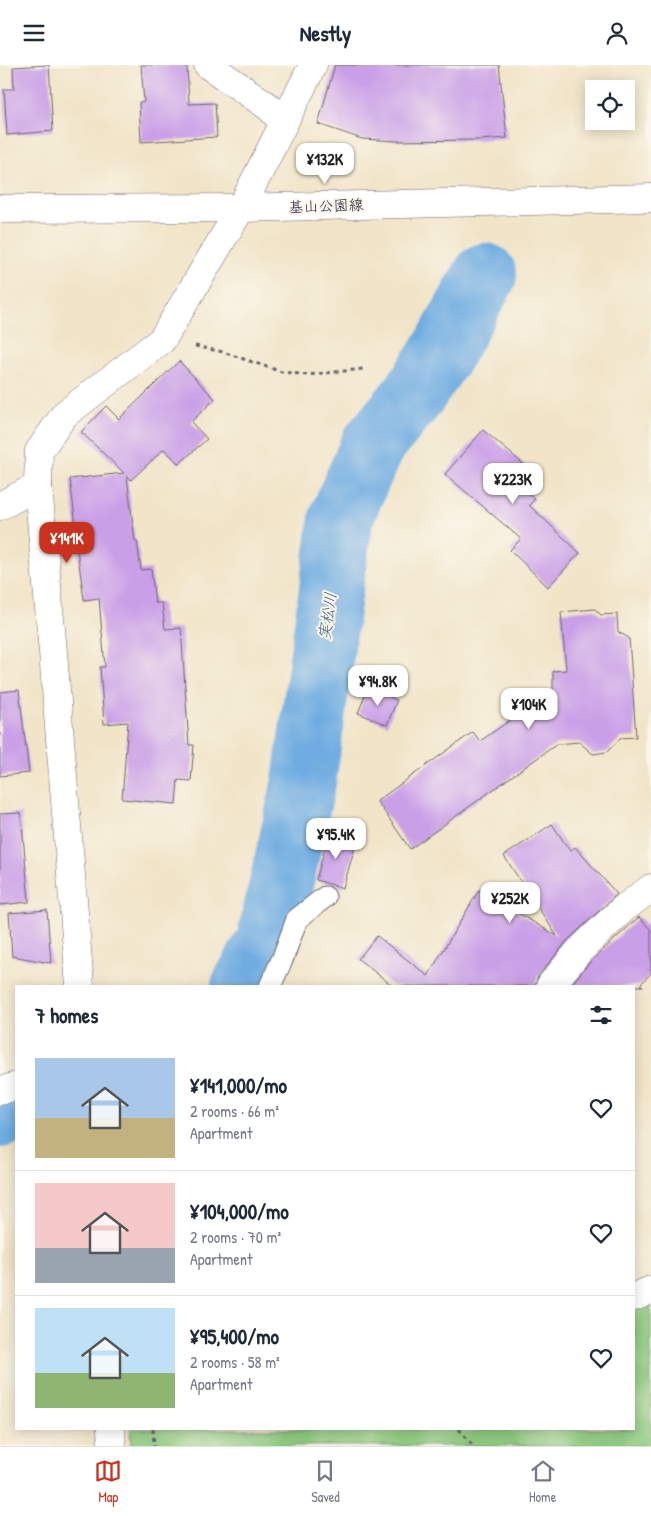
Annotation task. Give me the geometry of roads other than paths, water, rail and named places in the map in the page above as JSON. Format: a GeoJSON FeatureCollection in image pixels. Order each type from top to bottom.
{"type":"FeatureCollection","features":[{"type":"Feature","properties":{"kind":"street"},"geometry":{"type":"LineString","coordinates":[[208,65],[269,107],[284,123]]}},
{"type":"Feature","properties":{"kind":"street"},"geometry":{"type":"LineString","coordinates":[[80,985],[38,486],[39,451],[65,414],[162,340],[241,208],[312,65]]}},
{"type":"Feature","properties":{"kind":"street","name":"基山公園線"},"geometry":{"type":"LineString","coordinates":[[0,209],[241,208],[651,197]]}},
{"type":"Feature","properties":{"kind":"street"},"geometry":{"type":"LineString","coordinates":[[0,506],[38,486]]}},
{"type":"Feature","properties":{"kind":"street"},"geometry":{"type":"LineString","coordinates":[[551,985],[579,951],[623,909],[651,888]]}},
{"type":"Feature","properties":{"kind":"street"},"geometry":{"type":"LineString","coordinates":[[0,1091],[15,1086]]}},
{"type":"Feature","properties":{"kind":"street"},"geometry":{"type":"LineString","coordinates":[[635,1297],[651,1290]]}},
{"type":"Feature","properties":{"kind":"street"},"geometry":{"type":"LineString","coordinates":[[111,1430],[112,1446]]}},
{"type":"Feature","properties":{"kind":"lane"},"geometry":{"type":"LineString","coordinates":[[270,985],[282,961],[297,919],[325,897]]}},
{"type":"Feature","properties":{"kind":"waterway","name":"実松川"},"geometry":{"type":"LineString","coordinates":[[244,985],[268,942],[304,782],[341,518],[372,446],[413,396],[445,348],[485,275]]}},
{"type":"Feature","properties":{"kind":"waterway","name":"実松川"},"geometry":{"type":"LineString","coordinates":[[0,1116],[15,1112]]}}]}
